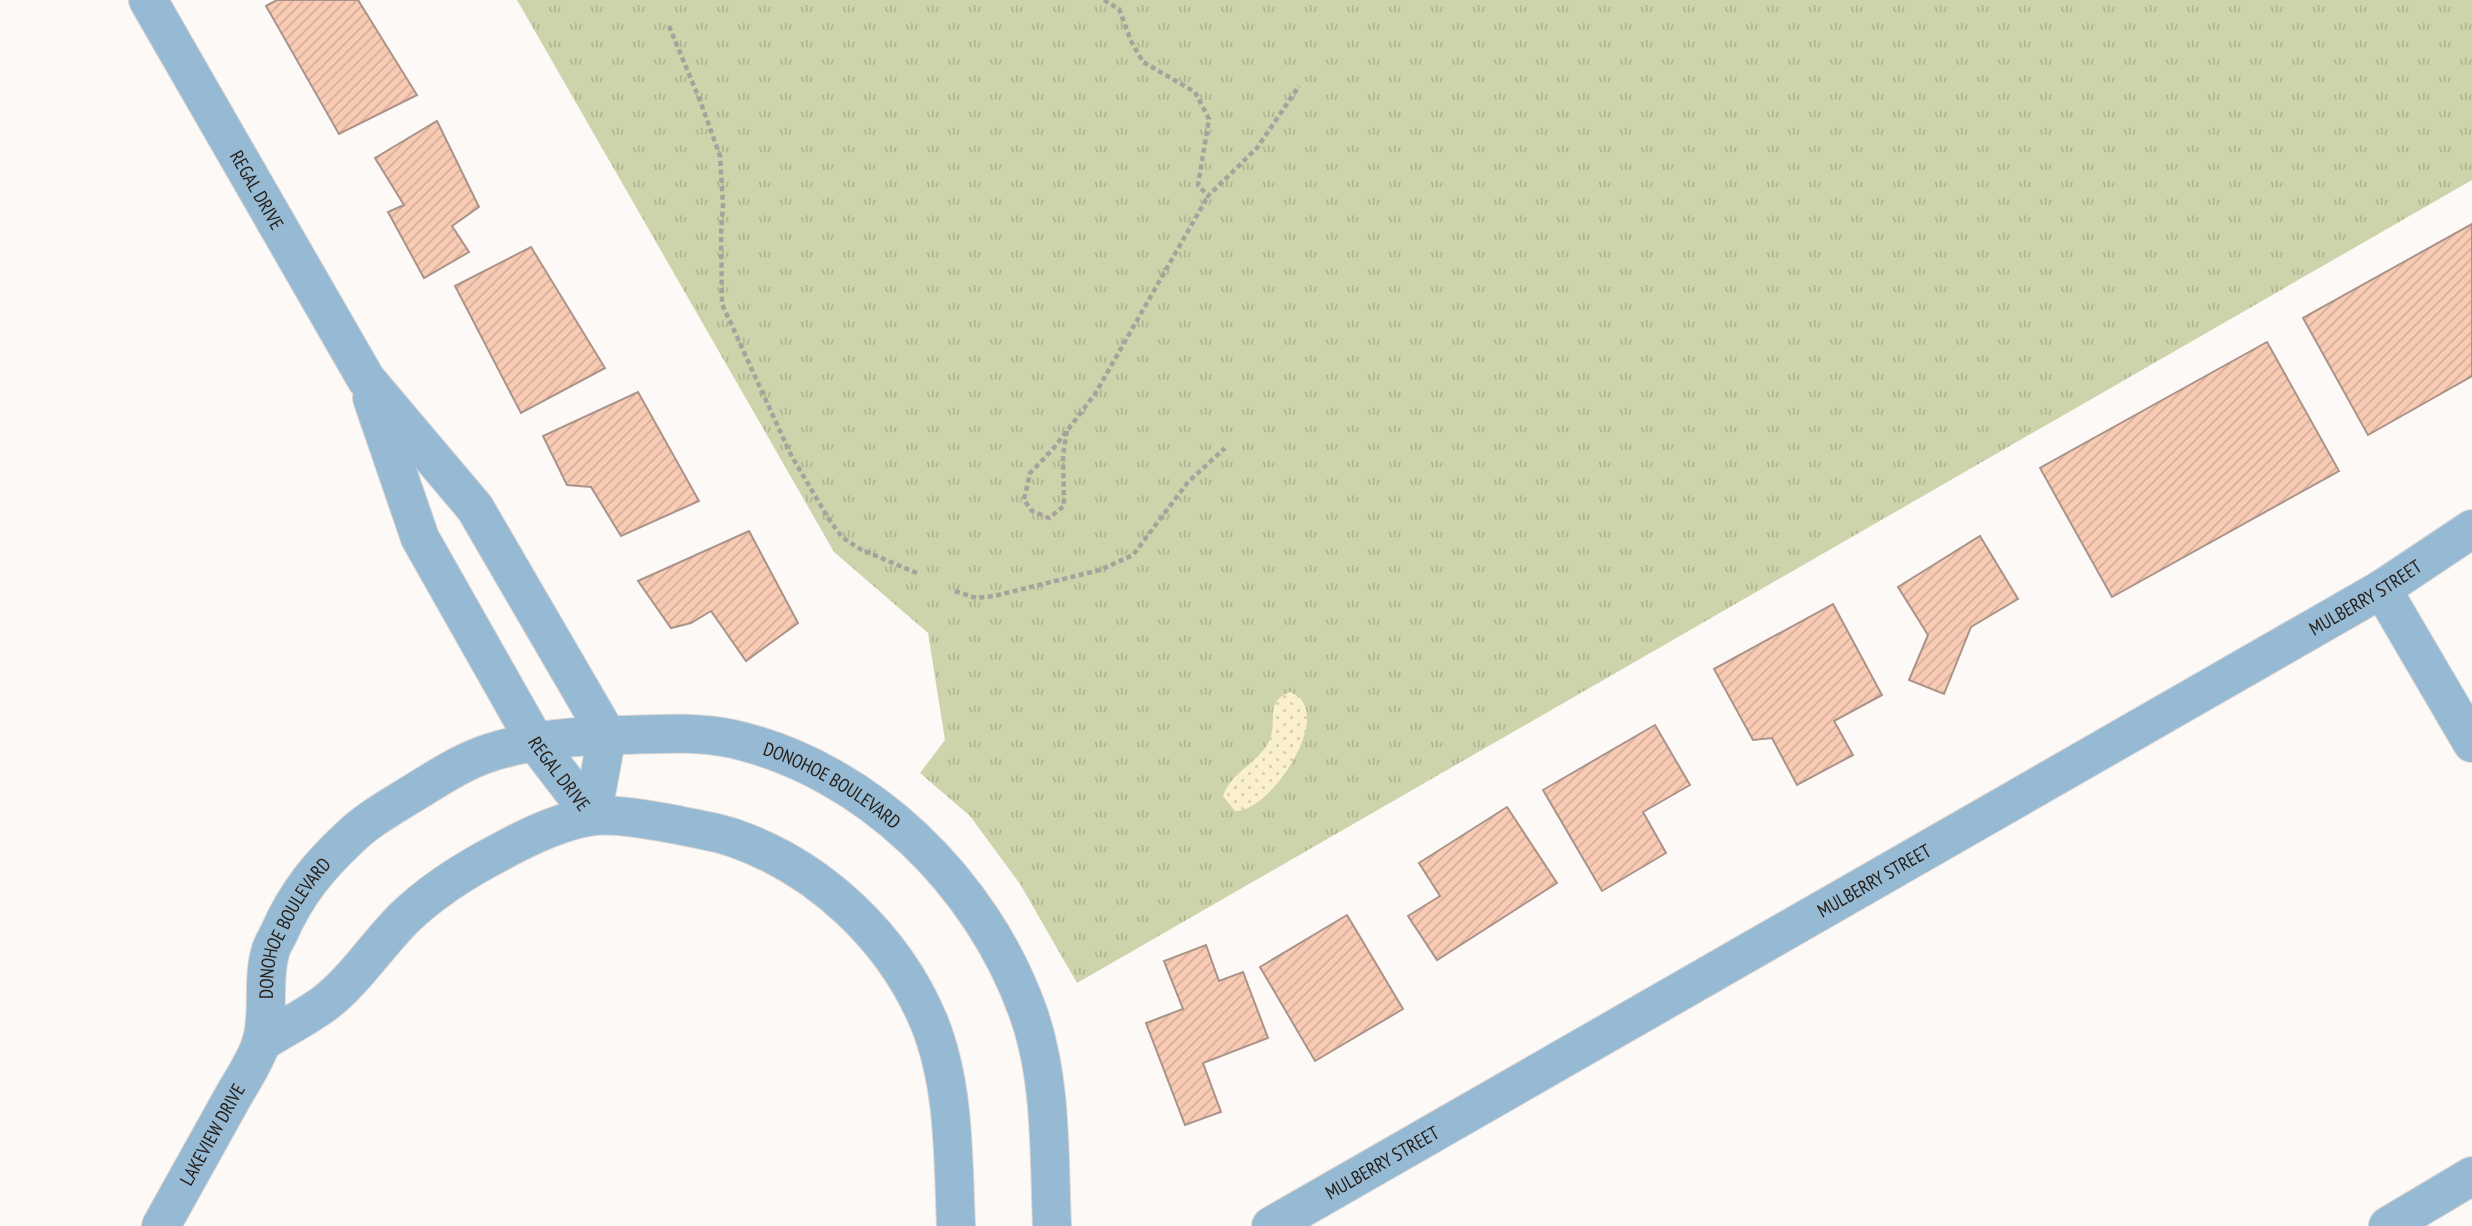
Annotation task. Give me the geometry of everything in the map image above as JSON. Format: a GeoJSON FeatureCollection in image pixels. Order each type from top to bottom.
{"type":"FeatureCollection","features":[{"type":"Feature","properties":{"kind":"street","name":"REGAL DRIVE"},"geometry":{"type":"LineString","coordinates":[[148,0],[366,379],[475,508],[607,735],[592,816]]}},
{"type":"Feature","properties":{"kind":"street","name":"REGAL DRIVE"},"geometry":{"type":"LineString","coordinates":[[366,379],[420,538],[537,743],[592,816]]}},
{"type":"Feature","properties":{"kind":"street","name":"MULBERRY STREET"},"geometry":{"type":"LineString","coordinates":[[1271,1226],[2382,589],[2472,529]]}},
{"type":"Feature","properties":{"kind":"street"},"geometry":{"type":"LineString","coordinates":[[2382,589],[2472,743]]}},
{"type":"Feature","properties":{"kind":"street","name":"DONOHOE BOULEVARD"},"geometry":{"type":"LineString","coordinates":[[261,1042],[270,954],[292,902],[318,868],[352,834],[389,808],[446,773],[488,753],[567,736],[681,733],[733,739],[788,757],[833,780],[880,809],[953,878],[980,917],[1007,963],[1028,1013],[1042,1068],[1047,1113],[1052,1226]]}},
{"type":"Feature","properties":{"kind":"street","name":"DONOHOE BOULEVARD"},"geometry":{"type":"LineString","coordinates":[[261,1042],[326,1002],[406,916],[447,884],[500,852],[550,828],[592,816],[639,817],[733,837],[772,853],[814,878],[848,906],[909,983],[929,1023],[944,1071],[952,1127],[956,1226]]}},
{"type":"Feature","properties":{"kind":"street","name":"LAKEVIEW DRIVE"},"geometry":{"type":"LineString","coordinates":[[161,1226],[261,1042]]}},
{"type":"Feature","properties":{"kind":"street"},"geometry":{"type":"LineString","coordinates":[[2388,1226],[2472,1176]]}},
{"type":"Feature","properties":{"kind":"path"},"geometry":{"type":"LineString","coordinates":[[1104,0],[1119,9],[1131,41],[1143,62],[1195,92],[1209,119],[1198,185],[1208,196]]}},
{"type":"Feature","properties":{"kind":"path"},"geometry":{"type":"LineString","coordinates":[[669,26],[720,156],[723,204],[722,304],[733,330],[791,455],[842,537],[860,549],[919,575]]}},
{"type":"Feature","properties":{"kind":"path"},"geometry":{"type":"LineString","coordinates":[[1067,430],[1063,455],[1064,506],[1049,518],[1032,511],[1024,500],[1030,473],[1095,394],[1208,196],[1257,148],[1299,86]]}},
{"type":"Feature","properties":{"kind":"path"},"geometry":{"type":"LineString","coordinates":[[955,591],[976,598],[994,596],[1100,570],[1133,555],[1188,482],[1225,448]]}},
{"type":"Feature","properties":{"kind":"green space"},"geometry":{"type":"Polygon","coordinates":[[[517,0],[2472,0],[2472,180],[1077,983],[1020,884],[970,816],[920,773],[945,740],[928,633],[834,552],[517,0]]]}},
{"type":"Feature","properties":{"kind":"sand"},"geometry":{"type":"Polygon","coordinates":[[[1290,692],[1303,702],[1307,718],[1303,738],[1294,759],[1281,779],[1265,796],[1249,807],[1235,811],[1223,796],[1232,781],[1268,743],[1276,702],[1290,692]]]}},
{"type":"Feature","properties":{"kind":"building"},"geometry":{"type":"Polygon","coordinates":[[[277,0],[358,0],[417,95],[339,134],[266,6],[277,0]]]}},
{"type":"Feature","properties":{"kind":"building"},"geometry":{"type":"Polygon","coordinates":[[[437,121],[479,207],[452,226],[469,252],[424,278],[388,212],[404,205],[375,158],[437,121]]]}},
{"type":"Feature","properties":{"kind":"building"},"geometry":{"type":"Polygon","coordinates":[[[2472,224],[2472,376],[2368,435],[2303,318],[2472,224]]]}},
{"type":"Feature","properties":{"kind":"building"},"geometry":{"type":"Polygon","coordinates":[[[531,247],[605,368],[521,413],[455,286],[531,247]]]}},
{"type":"Feature","properties":{"kind":"building"},"geometry":{"type":"Polygon","coordinates":[[[2267,342],[2339,471],[2112,597],[2040,468],[2267,342]]]}},
{"type":"Feature","properties":{"kind":"building"},"geometry":{"type":"Polygon","coordinates":[[[638,392],[699,501],[621,536],[591,487],[567,485],[543,436],[638,392]]]}},
{"type":"Feature","properties":{"kind":"building"},"geometry":{"type":"Polygon","coordinates":[[[749,531],[798,623],[746,661],[711,611],[691,623],[671,628],[638,581],[749,531]]]}},
{"type":"Feature","properties":{"kind":"building"},"geometry":{"type":"Polygon","coordinates":[[[1980,536],[2018,599],[1971,627],[1944,694],[1909,680],[1928,635],[1898,587],[1980,536]]]}},
{"type":"Feature","properties":{"kind":"building"},"geometry":{"type":"Polygon","coordinates":[[[1833,604],[1882,695],[1834,721],[1853,755],[1797,785],[1772,738],[1753,740],[1714,669],[1833,604]]]}},
{"type":"Feature","properties":{"kind":"building"},"geometry":{"type":"Polygon","coordinates":[[[1655,725],[1690,785],[1643,812],[1666,853],[1602,891],[1543,790],[1655,725]]]}},
{"type":"Feature","properties":{"kind":"building"},"geometry":{"type":"Polygon","coordinates":[[[1507,807],[1557,883],[1437,960],[1408,916],[1440,896],[1419,863],[1507,807]]]}},
{"type":"Feature","properties":{"kind":"building"},"geometry":{"type":"Polygon","coordinates":[[[1347,915],[1403,1009],[1315,1061],[1260,967],[1347,915]]]}},
{"type":"Feature","properties":{"kind":"building"},"geometry":{"type":"Polygon","coordinates":[[[1206,945],[1219,981],[1243,972],[1268,1038],[1203,1063],[1221,1112],[1185,1125],[1146,1023],[1183,1009],[1164,961],[1206,945]]]}}]}
